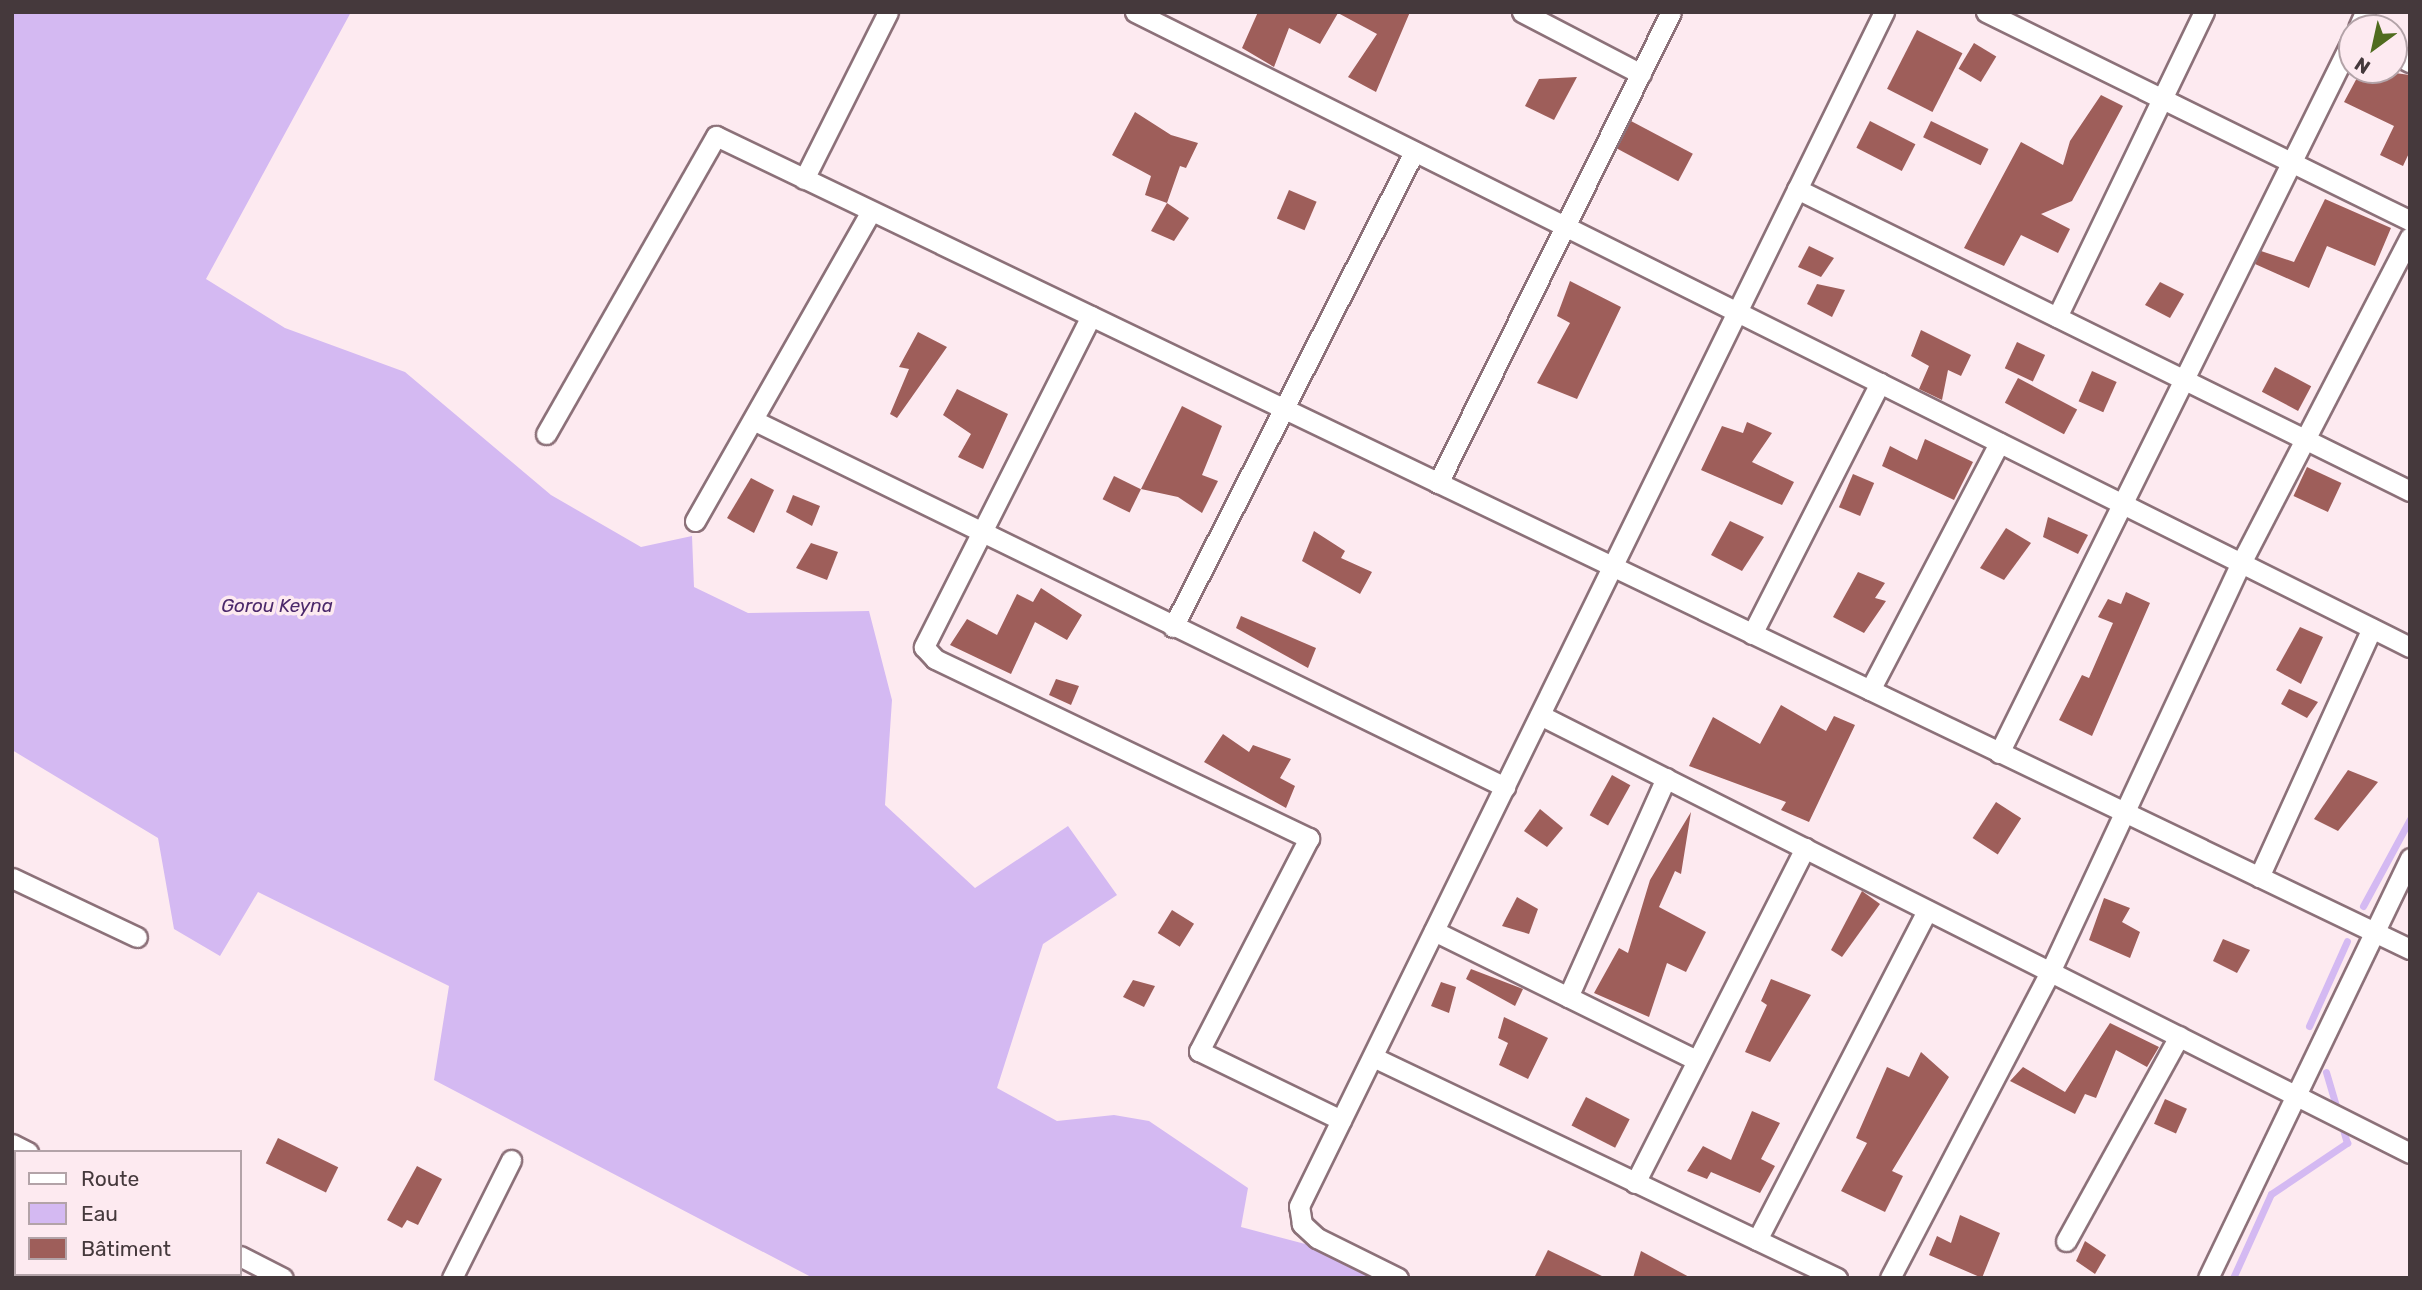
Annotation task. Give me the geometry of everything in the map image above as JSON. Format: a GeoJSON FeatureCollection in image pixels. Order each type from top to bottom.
{"type":"FeatureCollection","features":[{"type":"Feature","properties":{"kind":"street"},"geometry":{"type":"LineString","coordinates":[[804,179],[888,12]]}},
{"type":"Feature","properties":{"kind":"street"},"geometry":{"type":"LineString","coordinates":[[1135,12],[2410,647]]}},
{"type":"Feature","properties":{"kind":"street"},"geometry":{"type":"LineString","coordinates":[[1522,12],[1641,74]]}},
{"type":"Feature","properties":{"kind":"street"},"geometry":{"type":"LineString","coordinates":[[1438,483],[1671,12]]}},
{"type":"Feature","properties":{"kind":"street"},"geometry":{"type":"LineString","coordinates":[[1398,1278],[1317,1238],[1302,1224],[1299,1206],[1884,12]]}},
{"type":"Feature","properties":{"kind":"street"},"geometry":{"type":"LineString","coordinates":[[1986,12],[2410,221]]}},
{"type":"Feature","properties":{"kind":"street"},"geometry":{"type":"LineString","coordinates":[[2057,317],[2204,12]]}},
{"type":"Feature","properties":{"kind":"street"},"geometry":{"type":"LineString","coordinates":[[1999,753],[2338,68]]}},
{"type":"Feature","properties":{"kind":"street"},"geometry":{"type":"LineString","coordinates":[[546,433],[716,136],[2410,949]]}},
{"type":"Feature","properties":{"kind":"street"},"geometry":{"type":"LineString","coordinates":[[1173,627],[1414,152]]}},
{"type":"Feature","properties":{"kind":"street"},"geometry":{"type":"LineString","coordinates":[[1797,189],[2410,491]]}},
{"type":"Feature","properties":{"kind":"street"},"geometry":{"type":"LineString","coordinates":[[695,521],[871,211]]}},
{"type":"Feature","properties":{"kind":"street"},"geometry":{"type":"LineString","coordinates":[[1891,1278],[2050,972],[2241,563],[2410,237]]}},
{"type":"Feature","properties":{"kind":"street"},"geometry":{"type":"LineString","coordinates":[[1091,316],[927,638],[928,654],[1309,838],[1199,1051],[1341,1120]]}},
{"type":"Feature","properties":{"kind":"street"},"geometry":{"type":"LineString","coordinates":[[1752,634],[1880,383]]}},
{"type":"Feature","properties":{"kind":"street"},"geometry":{"type":"LineString","coordinates":[[753,420],[980,534],[1505,787]]}},
{"type":"Feature","properties":{"kind":"street"},"geometry":{"type":"LineString","coordinates":[[1870,690],[1999,443]]}},
{"type":"Feature","properties":{"kind":"street"},"geometry":{"type":"LineString","coordinates":[[2259,877],[2372,628]]}},
{"type":"Feature","properties":{"kind":"street"},"geometry":{"type":"LineString","coordinates":[[1540,715],[2410,1153]]}},
{"type":"Feature","properties":{"kind":"street"},"geometry":{"type":"LineString","coordinates":[[1568,997],[1666,778]]}},
{"type":"Feature","properties":{"kind":"street"},"geometry":{"type":"LineString","coordinates":[[1635,1183],[1694,1059],[1805,848]]}},
{"type":"Feature","properties":{"kind":"street"},"geometry":{"type":"LineString","coordinates":[[2208,1278],[2410,858]]}},
{"type":"Feature","properties":{"kind":"street"},"geometry":{"type":"LineString","coordinates":[[12,878],[137,937]]}},
{"type":"Feature","properties":{"kind":"street"},"geometry":{"type":"LineString","coordinates":[[1757,1240],[1927,910]]}},
{"type":"Feature","properties":{"kind":"street"},"geometry":{"type":"LineString","coordinates":[[1434,931],[1694,1059]]}},
{"type":"Feature","properties":{"kind":"street"},"geometry":{"type":"LineString","coordinates":[[2066,1241],[2179,1037]]}},
{"type":"Feature","properties":{"kind":"street"},"geometry":{"type":"LineString","coordinates":[[1373,1057],[1837,1278]]}},
{"type":"Feature","properties":{"kind":"street"},"geometry":{"type":"LineString","coordinates":[[452,1278],[511,1160]]}},
{"type":"Feature","properties":{"kind":"street"},"geometry":{"type":"LineString","coordinates":[[242,1257],[283,1278]]}},
{"type":"Feature","properties":{"kind":"water","name":"Gorou Keyna"},"geometry":{"type":"Polygon","coordinates":[[[12,12],[351,12],[206,279],[285,328],[405,372],[551,495],[641,547],[692,536],[694,587],[748,613],[869,611],[892,700],[885,805],[975,888],[1068,826],[1117,895],[1043,944],[997,1088],[1057,1121],[1114,1115],[1149,1121],[1248,1188],[1241,1227],[1347,1255],[1373,1278],[813,1278],[434,1080],[449,986],[258,892],[220,956],[174,929],[158,838],[12,750],[12,12]]]}},
{"type":"Feature","properties":{"kind":"building"},"geometry":{"type":"Polygon","coordinates":[[[1258,12],[1410,12],[1376,92],[1348,77],[1377,34],[1338,13],[1320,44],[1289,28],[1274,67],[1242,48],[1258,12]]]}},
{"type":"Feature","properties":{"kind":"building"},"geometry":{"type":"Polygon","coordinates":[[[1917,30],[1962,53],[1932,112],[1887,89],[1917,30]]]}},
{"type":"Feature","properties":{"kind":"building"},"geometry":{"type":"Polygon","coordinates":[[[1974,43],[1996,56],[1981,82],[1959,69],[1974,43]]]}},
{"type":"Feature","properties":{"kind":"building"},"geometry":{"type":"Polygon","coordinates":[[[2410,75],[2410,151],[2403,166],[2380,155],[2394,126],[2344,102],[2354,84],[2408,84],[2410,75]]]}},
{"type":"Feature","properties":{"kind":"building"},"geometry":{"type":"Polygon","coordinates":[[[1577,77],[1554,120],[1525,106],[1539,79],[1577,77]]]}},
{"type":"Feature","properties":{"kind":"building"},"geometry":{"type":"Polygon","coordinates":[[[2101,95],[2123,106],[2072,201],[2041,214],[2070,229],[2058,253],[2021,235],[2004,266],[1964,248],[2021,142],[2063,165],[2070,141],[2101,95]]]}},
{"type":"Feature","properties":{"kind":"building"},"geometry":{"type":"Polygon","coordinates":[[[1135,112],[1171,135],[1198,143],[1186,168],[1180,166],[1167,203],[1145,195],[1151,176],[1112,155],[1135,112]]]}},
{"type":"Feature","properties":{"kind":"building"},"geometry":{"type":"Polygon","coordinates":[[[1631,121],[1693,154],[1678,181],[1616,148],[1631,121]]]}},
{"type":"Feature","properties":{"kind":"building"},"geometry":{"type":"Polygon","coordinates":[[[1870,121],[1915,144],[1902,171],[1856,148],[1870,121]]]}},
{"type":"Feature","properties":{"kind":"building"},"geometry":{"type":"Polygon","coordinates":[[[1931,121],[1989,149],[1981,165],[1923,137],[1931,121]]]}},
{"type":"Feature","properties":{"kind":"building"},"geometry":{"type":"Polygon","coordinates":[[[1289,190],[1317,202],[1305,230],[1277,219],[1289,190]]]}},
{"type":"Feature","properties":{"kind":"building"},"geometry":{"type":"Polygon","coordinates":[[[2325,199],[2391,228],[2375,266],[2327,246],[2309,288],[2255,264],[2261,251],[2294,262],[2325,199]]]}},
{"type":"Feature","properties":{"kind":"building"},"geometry":{"type":"Polygon","coordinates":[[[1167,203],[1189,218],[1174,241],[1151,231],[1167,203]]]}},
{"type":"Feature","properties":{"kind":"building"},"geometry":{"type":"Polygon","coordinates":[[[1809,246],[1834,258],[1821,277],[1798,267],[1809,246]]]}},
{"type":"Feature","properties":{"kind":"building"},"geometry":{"type":"Polygon","coordinates":[[[1570,281],[1621,307],[1577,399],[1537,383],[1570,323],[1557,316],[1570,281]]]}},
{"type":"Feature","properties":{"kind":"building"},"geometry":{"type":"Polygon","coordinates":[[[2160,282],[2184,294],[2170,318],[2145,305],[2160,282]]]}},
{"type":"Feature","properties":{"kind":"building"},"geometry":{"type":"Polygon","coordinates":[[[1817,284],[1845,290],[1832,317],[1807,304],[1817,284]]]}},
{"type":"Feature","properties":{"kind":"building"},"geometry":{"type":"Polygon","coordinates":[[[1921,330],[1971,355],[1961,376],[1948,370],[1942,400],[1919,389],[1929,366],[1911,356],[1921,330]]]}},
{"type":"Feature","properties":{"kind":"building"},"geometry":{"type":"Polygon","coordinates":[[[918,332],[947,347],[897,418],[890,414],[909,369],[899,367],[918,332]]]}},
{"type":"Feature","properties":{"kind":"building"},"geometry":{"type":"Polygon","coordinates":[[[2017,342],[2045,355],[2033,381],[2005,368],[2017,342]]]}},
{"type":"Feature","properties":{"kind":"building"},"geometry":{"type":"Polygon","coordinates":[[[2275,367],[2311,386],[2298,411],[2262,392],[2275,367]]]}},
{"type":"Feature","properties":{"kind":"building"},"geometry":{"type":"Polygon","coordinates":[[[2092,371],[2117,382],[2103,412],[2079,401],[2092,371]]]}},
{"type":"Feature","properties":{"kind":"building"},"geometry":{"type":"Polygon","coordinates":[[[2018,378],[2077,409],[2064,434],[2005,403],[2018,378]]]}},
{"type":"Feature","properties":{"kind":"building"},"geometry":{"type":"Polygon","coordinates":[[[957,389],[1008,414],[983,469],[958,457],[971,434],[943,415],[957,389]]]}},
{"type":"Feature","properties":{"kind":"building"},"geometry":{"type":"Polygon","coordinates":[[[1182,406],[1222,426],[1202,475],[1218,481],[1202,513],[1178,497],[1141,489],[1182,406]]]}},
{"type":"Feature","properties":{"kind":"building"},"geometry":{"type":"Polygon","coordinates":[[[1747,422],[1772,433],[1752,462],[1794,482],[1782,505],[1701,470],[1722,426],[1743,433],[1747,422]]]}},
{"type":"Feature","properties":{"kind":"building"},"geometry":{"type":"Polygon","coordinates":[[[1925,439],[1973,462],[1954,500],[1882,466],[1890,446],[1917,460],[1925,439]]]}},
{"type":"Feature","properties":{"kind":"building"},"geometry":{"type":"Polygon","coordinates":[[[2307,467],[2341,483],[2328,512],[2293,496],[2307,467]]]}},
{"type":"Feature","properties":{"kind":"building"},"geometry":{"type":"Polygon","coordinates":[[[1853,474],[1874,483],[1860,516],[1839,507],[1853,474]]]}},
{"type":"Feature","properties":{"kind":"building"},"geometry":{"type":"Polygon","coordinates":[[[1114,476],[1141,489],[1130,513],[1103,499],[1114,476]]]}},
{"type":"Feature","properties":{"kind":"building"},"geometry":{"type":"Polygon","coordinates":[[[751,478],[774,490],[754,533],[727,518],[751,478]]]}},
{"type":"Feature","properties":{"kind":"building"},"geometry":{"type":"Polygon","coordinates":[[[793,495],[820,506],[812,526],[786,512],[793,495]]]}},
{"type":"Feature","properties":{"kind":"building"},"geometry":{"type":"Polygon","coordinates":[[[2048,517],[2088,535],[2078,554],[2043,537],[2048,517]]]}},
{"type":"Feature","properties":{"kind":"building"},"geometry":{"type":"Polygon","coordinates":[[[1730,521],[1764,537],[1742,571],[1711,555],[1730,521]]]}},
{"type":"Feature","properties":{"kind":"building"},"geometry":{"type":"Polygon","coordinates":[[[2006,528],[2031,543],[2004,580],[1980,568],[2006,528]]]}},
{"type":"Feature","properties":{"kind":"building"},"geometry":{"type":"Polygon","coordinates":[[[1314,531],[1345,551],[1341,558],[1372,572],[1360,594],[1302,561],[1314,531]]]}},
{"type":"Feature","properties":{"kind":"building"},"geometry":{"type":"Polygon","coordinates":[[[811,543],[838,552],[827,580],[796,568],[811,543]]]}},
{"type":"Feature","properties":{"kind":"building"},"geometry":{"type":"Polygon","coordinates":[[[1858,572],[1885,583],[1875,598],[1886,601],[1864,633],[1833,617],[1858,572]]]}},
{"type":"Feature","properties":{"kind":"building"},"geometry":{"type":"Polygon","coordinates":[[[1041,588],[1082,615],[1067,640],[1035,622],[1011,674],[950,645],[967,619],[997,635],[1017,594],[1033,602],[1041,588]]]}},
{"type":"Feature","properties":{"kind":"building"},"geometry":{"type":"Polygon","coordinates":[[[2126,592],[2150,603],[2092,736],[2059,720],[2082,675],[2089,678],[2113,623],[2098,617],[2108,599],[2121,604],[2126,592]]]}},
{"type":"Feature","properties":{"kind":"building"},"geometry":{"type":"Polygon","coordinates":[[[1241,616],[1316,648],[1308,668],[1236,628],[1241,616]]]}},
{"type":"Feature","properties":{"kind":"building"},"geometry":{"type":"Polygon","coordinates":[[[2300,627],[2323,637],[2301,684],[2276,670],[2300,627]]]}},
{"type":"Feature","properties":{"kind":"building"},"geometry":{"type":"Polygon","coordinates":[[[1056,679],[1079,686],[1071,705],[1049,695],[1056,679]]]}},
{"type":"Feature","properties":{"kind":"building"},"geometry":{"type":"Polygon","coordinates":[[[2289,689],[2318,702],[2307,718],[2281,704],[2289,689]]]}},
{"type":"Feature","properties":{"kind":"building"},"geometry":{"type":"Polygon","coordinates":[[[1781,705],[1826,731],[1834,716],[1855,725],[1809,822],[1781,810],[1786,802],[1689,766],[1713,717],[1760,744],[1781,705]]]}},
{"type":"Feature","properties":{"kind":"building"},"geometry":{"type":"Polygon","coordinates":[[[1223,734],[1249,752],[1253,745],[1291,759],[1280,778],[1295,786],[1286,808],[1204,762],[1223,734]]]}},
{"type":"Feature","properties":{"kind":"building"},"geometry":{"type":"Polygon","coordinates":[[[2348,770],[2378,782],[2338,831],[2314,819],[2348,770]]]}},
{"type":"Feature","properties":{"kind":"building"},"geometry":{"type":"Polygon","coordinates":[[[1612,775],[1630,785],[1608,825],[1590,815],[1612,775]]]}},
{"type":"Feature","properties":{"kind":"building"},"geometry":{"type":"Polygon","coordinates":[[[1996,802],[2021,818],[1998,854],[1973,838],[1996,802]]]}},
{"type":"Feature","properties":{"kind":"building"},"geometry":{"type":"Polygon","coordinates":[[[1540,809],[1563,828],[1547,847],[1524,831],[1540,809]]]}},
{"type":"Feature","properties":{"kind":"building"},"geometry":{"type":"Polygon","coordinates":[[[1691,812],[1681,874],[1675,871],[1659,907],[1706,932],[1686,972],[1667,963],[1649,1017],[1594,993],[1619,948],[1628,953],[1650,880],[1691,812]]]}},
{"type":"Feature","properties":{"kind":"building"},"geometry":{"type":"Polygon","coordinates":[[[1862,891],[1880,904],[1842,957],[1831,950],[1862,891]]]}},
{"type":"Feature","properties":{"kind":"building"},"geometry":{"type":"Polygon","coordinates":[[[1517,897],[1538,909],[1529,934],[1502,926],[1517,897]]]}},
{"type":"Feature","properties":{"kind":"building"},"geometry":{"type":"Polygon","coordinates":[[[2104,898],[2130,908],[2122,922],[2140,932],[2130,958],[2089,940],[2104,898]]]}},
{"type":"Feature","properties":{"kind":"building"},"geometry":{"type":"Polygon","coordinates":[[[1172,910],[1194,924],[1180,947],[1158,933],[1172,910]]]}},
{"type":"Feature","properties":{"kind":"building"},"geometry":{"type":"Polygon","coordinates":[[[2223,939],[2250,950],[2237,973],[2213,961],[2223,939]]]}},
{"type":"Feature","properties":{"kind":"building"},"geometry":{"type":"Polygon","coordinates":[[[1471,969],[1523,989],[1515,1006],[1466,979],[1471,969]]]}},
{"type":"Feature","properties":{"kind":"building"},"geometry":{"type":"Polygon","coordinates":[[[1771,979],[1811,995],[1770,1062],[1745,1052],[1767,1005],[1761,1001],[1771,979]]]}},
{"type":"Feature","properties":{"kind":"building"},"geometry":{"type":"Polygon","coordinates":[[[1133,980],[1155,986],[1144,1007],[1123,997],[1133,980]]]}},
{"type":"Feature","properties":{"kind":"building"},"geometry":{"type":"Polygon","coordinates":[[[1441,982],[1456,987],[1449,1013],[1431,1006],[1441,982]]]}},
{"type":"Feature","properties":{"kind":"building"},"geometry":{"type":"Polygon","coordinates":[[[1504,1017],[1548,1038],[1528,1079],[1499,1065],[1508,1043],[1498,1038],[1504,1017]]]}},
{"type":"Feature","properties":{"kind":"building"},"geometry":{"type":"Polygon","coordinates":[[[2110,1023],[2159,1047],[2147,1067],[2116,1050],[2096,1098],[2085,1094],[2075,1114],[2010,1081],[2023,1067],[2065,1092],[2110,1023]]]}},
{"type":"Feature","properties":{"kind":"building"},"geometry":{"type":"Polygon","coordinates":[[[1921,1052],[1949,1077],[1892,1171],[1903,1176],[1885,1212],[1841,1191],[1867,1143],[1856,1138],[1887,1067],[1909,1077],[1921,1052]]]}},
{"type":"Feature","properties":{"kind":"building"},"geometry":{"type":"Polygon","coordinates":[[[1586,1097],[1630,1119],[1615,1148],[1571,1126],[1586,1097]]]}},
{"type":"Feature","properties":{"kind":"building"},"geometry":{"type":"Polygon","coordinates":[[[2165,1099],[2187,1109],[2176,1133],[2154,1124],[2165,1099]]]}},
{"type":"Feature","properties":{"kind":"building"},"geometry":{"type":"Polygon","coordinates":[[[1752,1111],[1780,1123],[1761,1159],[1775,1166],[1760,1193],[1711,1172],[1707,1179],[1687,1171],[1703,1146],[1731,1160],[1752,1111]]]}},
{"type":"Feature","properties":{"kind":"building"},"geometry":{"type":"Polygon","coordinates":[[[278,1138],[338,1167],[326,1193],[266,1163],[278,1138]]]}},
{"type":"Feature","properties":{"kind":"building"},"geometry":{"type":"Polygon","coordinates":[[[417,1166],[442,1179],[418,1225],[407,1220],[402,1228],[387,1220],[417,1166]]]}},
{"type":"Feature","properties":{"kind":"building"},"geometry":{"type":"Polygon","coordinates":[[[1960,1215],[2000,1233],[1982,1278],[1929,1255],[1937,1236],[1951,1243],[1960,1215]]]}},
{"type":"Feature","properties":{"kind":"building"},"geometry":{"type":"Polygon","coordinates":[[[2085,1241],[2106,1255],[2095,1274],[2076,1261],[2085,1241]]]}},
{"type":"Feature","properties":{"kind":"building"},"geometry":{"type":"Polygon","coordinates":[[[1548,1250],[1606,1278],[1534,1278],[1548,1250]]]}},
{"type":"Feature","properties":{"kind":"building"},"geometry":{"type":"Polygon","coordinates":[[[1641,1251],[1691,1278],[1633,1278],[1641,1251]]]}},
{"type":"Feature","properties":{"kind":"waterway"},"geometry":{"type":"LineString","coordinates":[[2363,906],[2410,819]]}},
{"type":"Feature","properties":{"kind":"waterway"},"geometry":{"type":"LineString","coordinates":[[2309,1026],[2347,941]]}},
{"type":"Feature","properties":{"kind":"waterway"},"geometry":{"type":"LineString","coordinates":[[2233,1278],[2271,1194],[2347,1143],[2326,1072]]}}]}
